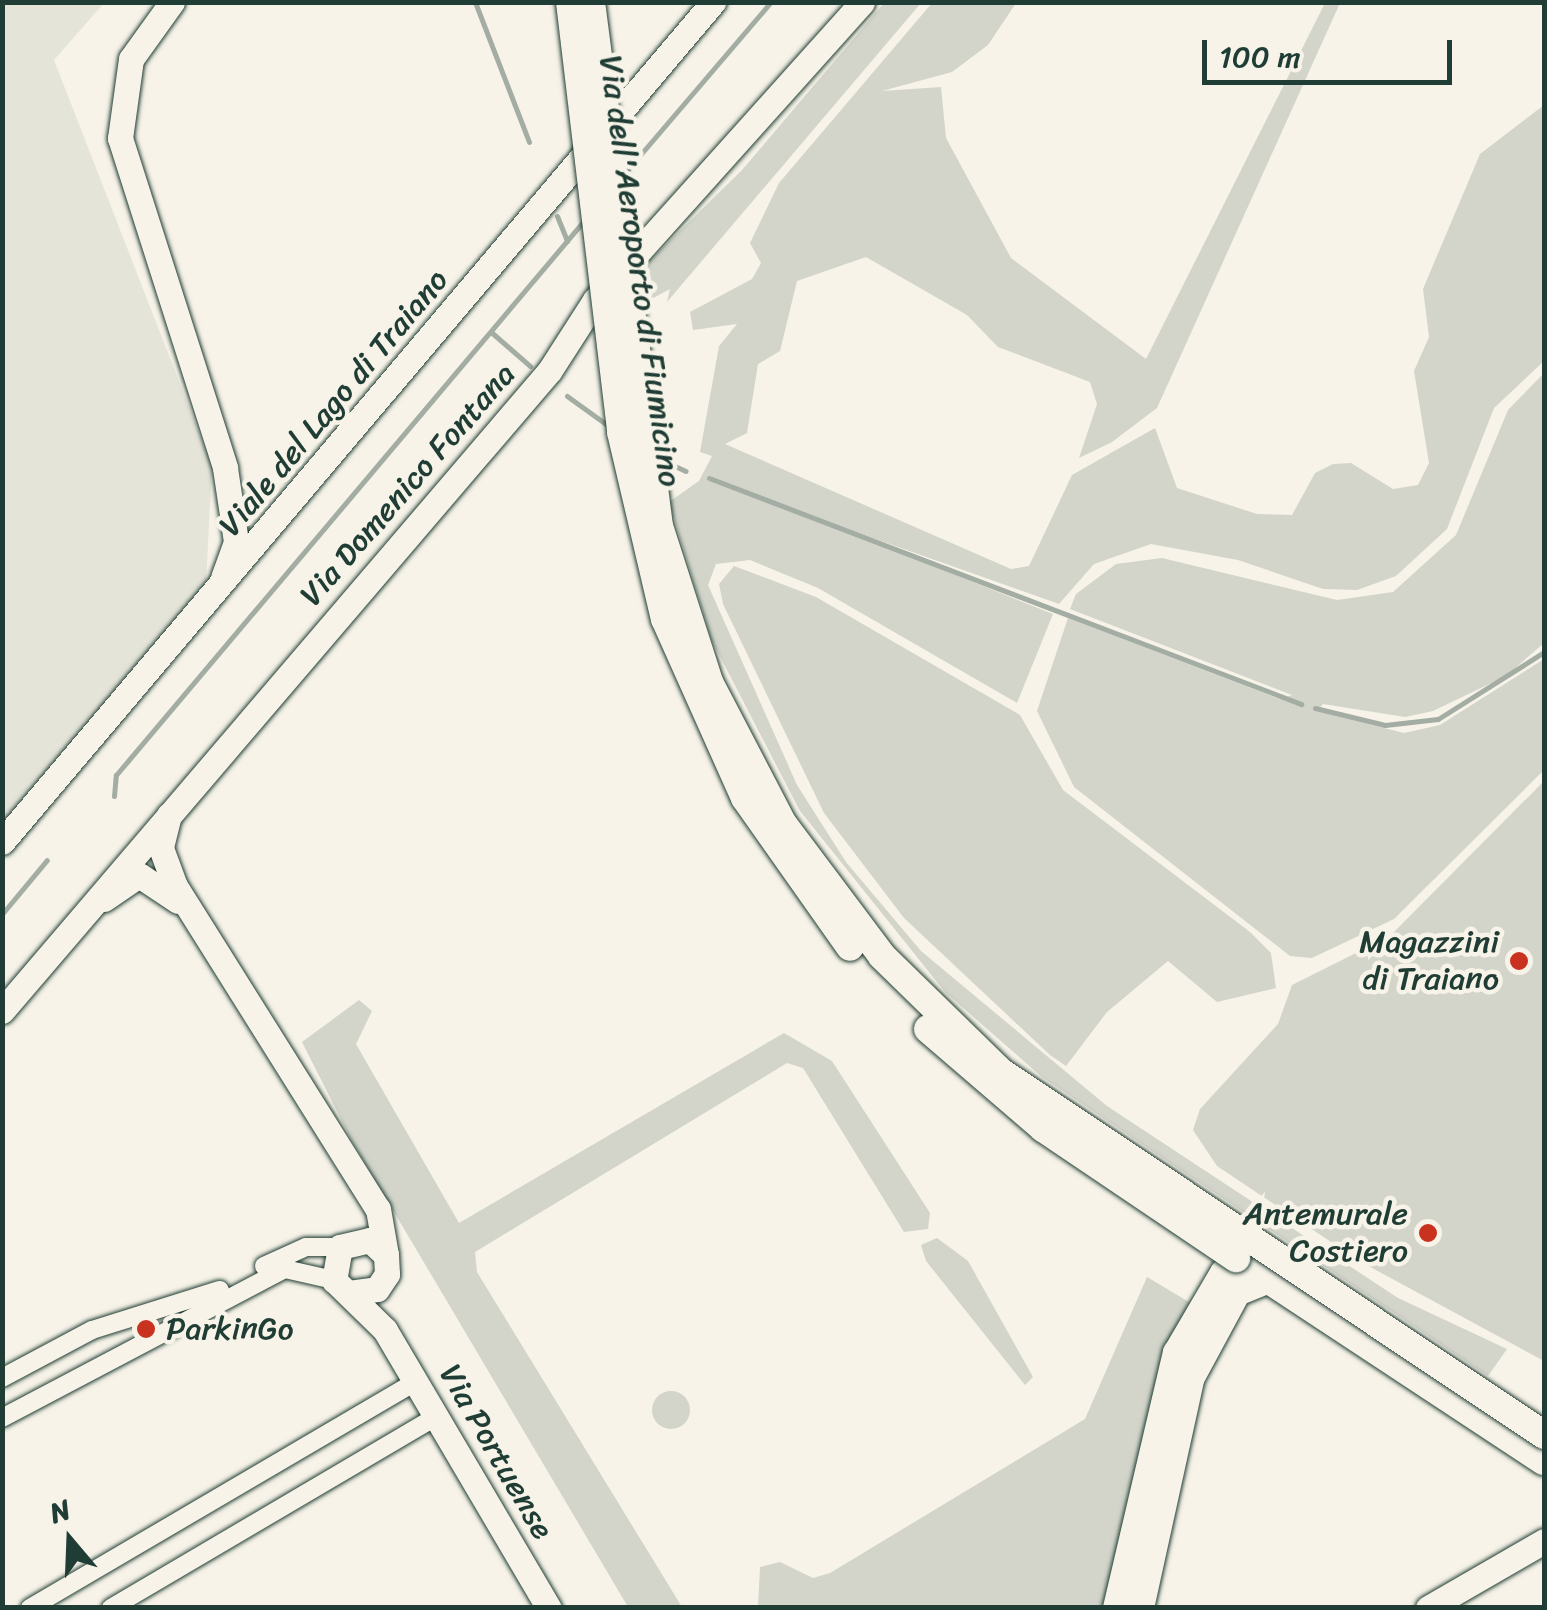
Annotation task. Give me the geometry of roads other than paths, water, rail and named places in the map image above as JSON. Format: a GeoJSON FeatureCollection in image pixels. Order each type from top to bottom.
{"type":"FeatureCollection","features":[{"type":"Feature","properties":{"kind":"main road","name":"Via dell'Aeroporto di Fiumicino"},"geometry":{"type":"LineString","coordinates":[[570,2],[621,432],[642,534],[686,672],[745,798],[819,912],[975,1075],[1236,1258],[1282,1274],[1544,1435]]}},
{"type":"Feature","properties":{"kind":"main road","name":"Via dell'Aeroporto di Fiumicino"},"geometry":{"type":"LineString","coordinates":[[591,2],[659,526],[709,682],[750,768],[837,904],[1001,1072],[1544,1460]]}},
{"type":"Feature","properties":{"kind":"main road"},"geometry":{"type":"LineString","coordinates":[[1140,1608],[1191,1377],[1212,1312],[1236,1258]]}},
{"type":"Feature","properties":{"kind":"main road"},"geometry":{"type":"LineString","coordinates":[[1117,1608],[1170,1374],[1212,1312],[1244,1286],[1282,1274]]}},
{"type":"Feature","properties":{"kind":"street"},"geometry":{"type":"LineString","coordinates":[[172,2],[131,60],[119,124],[130,186],[232,500],[235,548],[211,595]]}},
{"type":"Feature","properties":{"kind":"street","name":"Viale del Lago di Traiano"},"geometry":{"type":"LineString","coordinates":[[2,842],[712,2]]}},
{"type":"Feature","properties":{"kind":"street","name":"Via Domenico Fontana"},"geometry":{"type":"LineString","coordinates":[[2,1011],[550,370],[595,300],[862,2]]}},
{"type":"Feature","properties":{"kind":"street"},"geometry":{"type":"LineString","coordinates":[[2,1418],[285,1268],[342,1286],[377,1290],[386,1256],[386,1227],[197,919],[160,848],[173,808]]}},
{"type":"Feature","properties":{"kind":"street"},"geometry":{"type":"LineString","coordinates":[[78,922],[139,875],[197,919]]}},
{"type":"Feature","properties":{"kind":"street"},"geometry":{"type":"LineString","coordinates":[[342,1286],[362,1189]]}},
{"type":"Feature","properties":{"kind":"street"},"geometry":{"type":"LineString","coordinates":[[2,1378],[92,1330],[204,1298],[306,1248],[348,1243],[386,1256]]}},
{"type":"Feature","properties":{"kind":"street","name":"Via Portuense"},"geometry":{"type":"LineString","coordinates":[[342,1286],[386,1330],[550,1608]]}},
{"type":"Feature","properties":{"kind":"street","name":"Via Portuense"},"geometry":{"type":"LineString","coordinates":[[377,1290],[386,1330]]}},
{"type":"Feature","properties":{"kind":"street"},"geometry":{"type":"LineString","coordinates":[[30,1608],[417,1381]]}},
{"type":"Feature","properties":{"kind":"street"},"geometry":{"type":"LineString","coordinates":[[110,1608],[437,1416]]}},
{"type":"Feature","properties":{"kind":"street"},"geometry":{"type":"LineString","coordinates":[[1428,1608],[1544,1541]]}},
{"type":"Feature","properties":{"kind":"waterway"},"geometry":{"type":"LineString","coordinates":[[475,2],[529,142]]}},
{"type":"Feature","properties":{"kind":"waterway"},"geometry":{"type":"LineString","coordinates":[[623,175],[771,2]]}},
{"type":"Feature","properties":{"kind":"waterway"},"geometry":{"type":"LineString","coordinates":[[557,216],[567,241]]}},
{"type":"Feature","properties":{"kind":"waterway"},"geometry":{"type":"LineString","coordinates":[[114,796],[116,775],[587,217]]}},
{"type":"Feature","properties":{"kind":"waterway"},"geometry":{"type":"LineString","coordinates":[[491,332],[530,366]]}},
{"type":"Feature","properties":{"kind":"waterway"},"geometry":{"type":"LineString","coordinates":[[567,396],[610,427]]}},
{"type":"Feature","properties":{"kind":"waterway"},"geometry":{"type":"LineString","coordinates":[[662,460],[686,471]]}},
{"type":"Feature","properties":{"kind":"waterway"},"geometry":{"type":"LineString","coordinates":[[709,478],[1301,704]]}},
{"type":"Feature","properties":{"kind":"waterway"},"geometry":{"type":"LineString","coordinates":[[1315,708],[1385,725],[1438,719],[1544,652]]}},
{"type":"Feature","properties":{"kind":"waterway"},"geometry":{"type":"LineString","coordinates":[[2,914],[47,860]]}},
{"type":"Feature","properties":{"kind":"place","name":"Magazzini di Traiano"},"geometry":{"type":"Point","coordinates":[1519,961]}},
{"type":"Feature","properties":{"kind":"place","name":"Antemurale Costiero"},"geometry":{"type":"Point","coordinates":[1428,1233]}},
{"type":"Feature","properties":{"kind":"place","name":"ParkinGo"},"geometry":{"type":"Point","coordinates":[146,1329]}}]}
